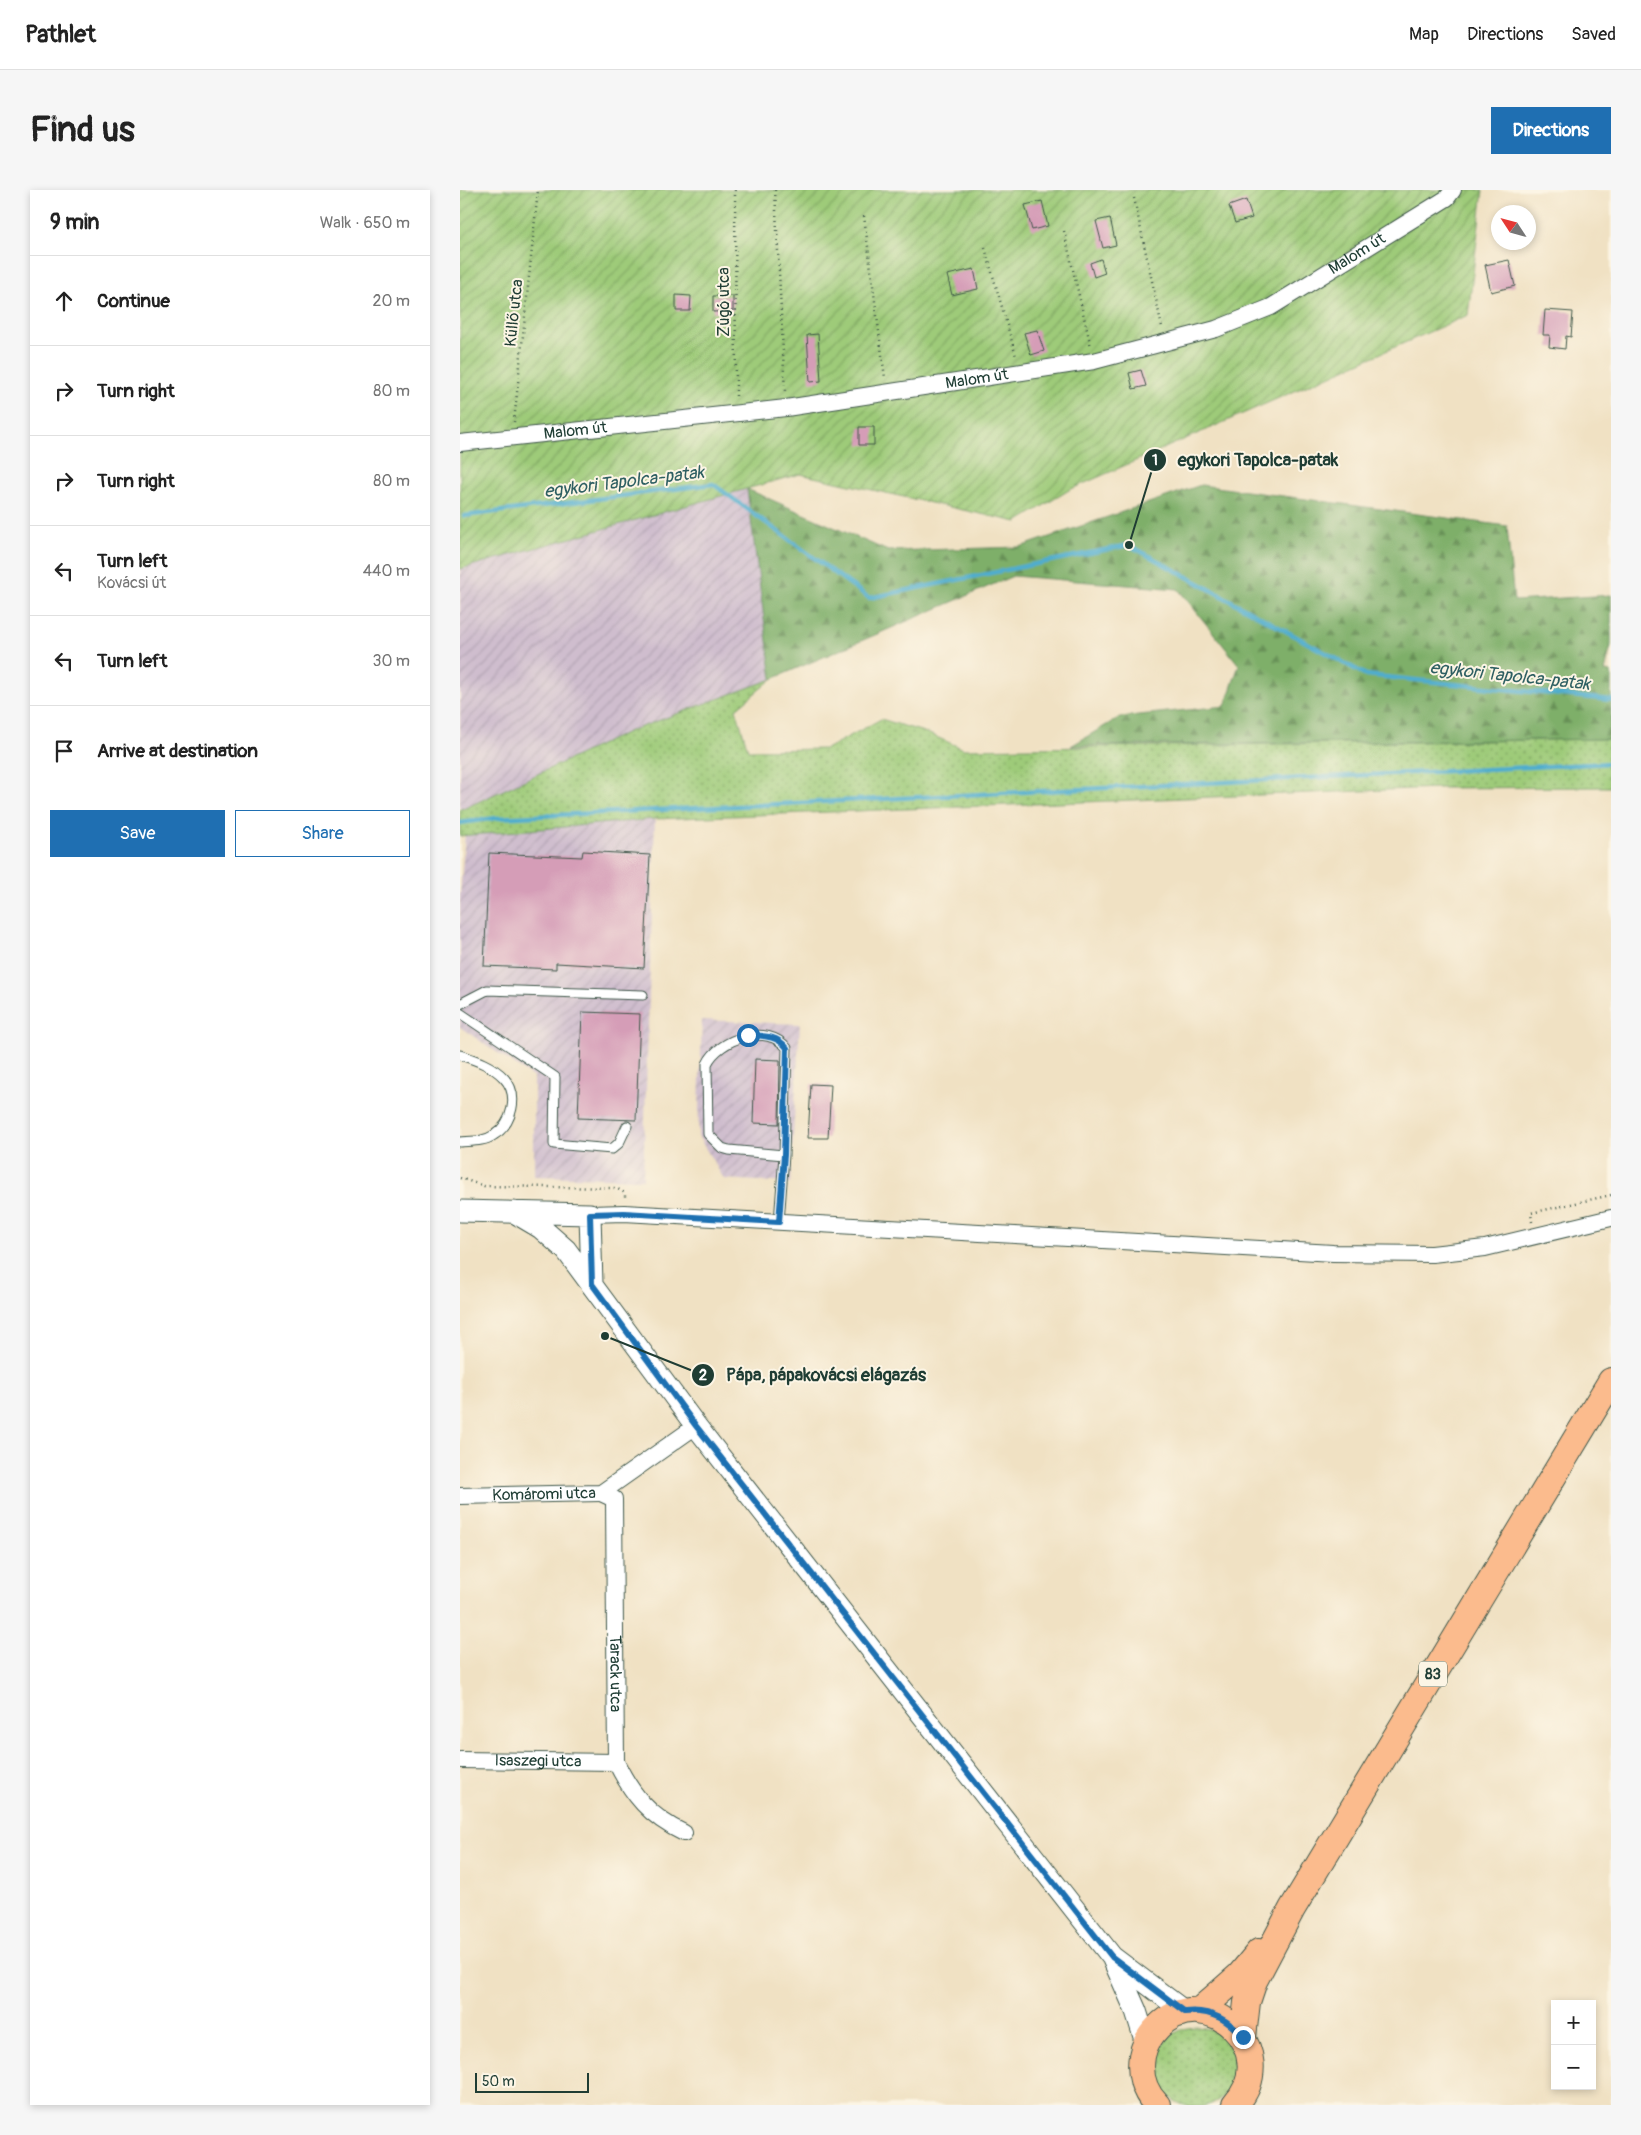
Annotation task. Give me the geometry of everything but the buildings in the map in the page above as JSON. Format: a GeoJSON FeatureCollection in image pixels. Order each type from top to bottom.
{"type":"FeatureCollection","features":[{"type":"Feature","properties":{"kind":"main road","name":"83"},"geometry":{"type":"LineString","coordinates":[[1235,2105],[1241,2098],[1250,2078],[1249,2053],[1243,2037],[1247,2002],[1254,1981],[1292,1909],[1611,1381]]}},
{"type":"Feature","properties":{"kind":"main road","name":"83"},"geometry":{"type":"LineString","coordinates":[[1150,2100],[1141,2062],[1146,2043],[1162,2023],[1192,2012],[1240,1975],[1292,1909]]}},
{"type":"Feature","properties":{"kind":"main road"},"geometry":{"type":"LineString","coordinates":[[1192,2012],[1224,2019],[1243,2037]]}},
{"type":"Feature","properties":{"kind":"street","name":"Malom út"},"geometry":{"type":"LineString","coordinates":[[460,443],[512,439],[786,408],[888,394],[1094,361],[1166,343],[1216,329],[1271,307],[1447,198],[1453,190]]}},
{"type":"Feature","properties":{"kind":"street"},"geometry":{"type":"LineString","coordinates":[[460,1211],[624,1213],[1333,1253],[1432,1254],[1485,1248],[1611,1218]]}},
{"type":"Feature","properties":{"kind":"street"},"geometry":{"type":"LineString","coordinates":[[514,1212],[541,1228],[566,1250],[696,1426],[1112,1957],[1136,2012],[1146,2043]]}},
{"type":"Feature","properties":{"kind":"street"},"geometry":{"type":"LineString","coordinates":[[566,1250],[565,1228],[583,1213]]}},
{"type":"Feature","properties":{"kind":"street"},"geometry":{"type":"LineString","coordinates":[[583,1213],[592,1284]]}},
{"type":"Feature","properties":{"kind":"street","name":"Komáromi utca"},"geometry":{"type":"LineString","coordinates":[[460,1496],[601,1493],[696,1426]]}},
{"type":"Feature","properties":{"kind":"street","name":"Tarack utca"},"geometry":{"type":"LineString","coordinates":[[601,1493],[614,1499],[616,1762],[624,1778],[652,1815],[663,1824],[684,1833]]}},
{"type":"Feature","properties":{"kind":"street","name":"Isaszegi utca"},"geometry":{"type":"LineString","coordinates":[[460,1760],[616,1762]]}},
{"type":"Feature","properties":{"kind":"street"},"geometry":{"type":"LineString","coordinates":[[1112,1957],[1192,2012]]}},
{"type":"Feature","properties":{"kind":"lane"},"geometry":{"type":"LineString","coordinates":[[460,1004],[487,990],[643,996]]}},
{"type":"Feature","properties":{"kind":"lane"},"geometry":{"type":"LineString","coordinates":[[460,1013],[555,1077],[554,1144],[612,1149],[620,1144],[627,1126]]}},
{"type":"Feature","properties":{"kind":"lane"},"geometry":{"type":"LineString","coordinates":[[779,1222],[784,1155],[787,1048],[782,1040],[773,1037],[748,1035],[729,1043],[711,1055],[707,1064],[708,1134],[722,1148],[729,1150],[784,1155]]}},
{"type":"Feature","properties":{"kind":"lane"},"geometry":{"type":"LineString","coordinates":[[460,1055],[497,1071],[506,1079],[513,1098],[512,1109],[501,1129],[492,1136],[478,1141],[460,1142]]}},
{"type":"Feature","properties":{"kind":"path","name":"Küllő utca"},"geometry":{"type":"LineString","coordinates":[[512,439],[538,190]]}},
{"type":"Feature","properties":{"kind":"path","name":"Zúgó utca"},"geometry":{"type":"LineString","coordinates":[[735,190],[736,413]]}},
{"type":"Feature","properties":{"kind":"path"},"geometry":{"type":"LineString","coordinates":[[774,190],[786,408]]}},
{"type":"Feature","properties":{"kind":"path"},"geometry":{"type":"LineString","coordinates":[[1134,198],[1166,343]]}},
{"type":"Feature","properties":{"kind":"path"},"geometry":{"type":"LineString","coordinates":[[864,216],[888,394]]}},
{"type":"Feature","properties":{"kind":"path"},"geometry":{"type":"LineString","coordinates":[[1064,231],[1094,361]]}},
{"type":"Feature","properties":{"kind":"path"},"geometry":{"type":"LineString","coordinates":[[985,248],[1021,372]]}},
{"type":"Feature","properties":{"kind":"path"},"geometry":{"type":"LineString","coordinates":[[460,1178],[484,1186],[616,1188],[625,1193],[624,1213]]}},
{"type":"Feature","properties":{"kind":"path"},"geometry":{"type":"LineString","coordinates":[[1534,1236],[1531,1212],[1611,1195]]}},
{"type":"Feature","properties":{"kind":"shaded area"},"geometry":{"type":"Polygon","coordinates":[[[747,489],[772,679],[630,731],[465,809],[460,809],[460,569],[747,489]]]}},
{"type":"Feature","properties":{"kind":"shaded area"},"geometry":{"type":"Polygon","coordinates":[[[655,819],[643,1179],[534,1176],[534,1078],[460,1027],[460,897],[465,835],[655,819]]]}},
{"type":"Feature","properties":{"kind":"shaded area"},"geometry":{"type":"Polygon","coordinates":[[[702,1020],[800,1024],[790,1183],[724,1179],[698,1136],[702,1020]]]}},
{"type":"Feature","properties":{"kind":"green space"},"geometry":{"type":"Polygon","coordinates":[[[460,190],[1483,190],[1468,315],[1069,490],[1017,522],[800,474],[460,569],[460,190]]]}},
{"type":"Feature","properties":{"kind":"green space"},"geometry":{"type":"Polygon","coordinates":[[[1201,485],[1507,526],[1514,601],[1611,595],[1611,645],[1605,671],[1611,672],[1611,739],[1071,746],[1120,717],[1225,706],[1239,665],[1178,589],[1013,576],[772,679],[747,489],[888,551],[1020,547],[1201,485]]]}},
{"type":"Feature","properties":{"kind":"green space"},"geometry":{"type":"Polygon","coordinates":[[[772,679],[736,709],[748,750],[826,749],[881,719],[927,733],[964,749],[1611,739],[1611,787],[1438,788],[655,819],[460,836],[460,809],[630,731],[772,679]]]}},
{"type":"Feature","properties":{"kind":"green space"},"geometry":{"type":"Polygon","coordinates":[[[1196,2027],[1211,2030],[1224,2039],[1233,2052],[1236,2067],[1233,2082],[1224,2095],[1211,2104],[1196,2107],[1181,2104],[1168,2095],[1159,2082],[1156,2067],[1159,2052],[1168,2039],[1181,2030],[1196,2027]]]}},
{"type":"Feature","properties":{"kind":"waterway","name":"egykori Tapolca-patak"},"geometry":{"type":"LineString","coordinates":[[464,516],[713,484],[869,598],[1129,545],[1366,675],[1611,700]]}},
{"type":"Feature","properties":{"kind":"waterway"},"geometry":{"type":"LineString","coordinates":[[460,823],[496,818],[1611,763]]}},
{"type":"Feature","properties":{"kind":"place","name":"egykori Tapolca-patak"},"geometry":{"type":"Point","coordinates":[1129,545]}},
{"type":"Feature","properties":{"kind":"place","name":"Pápa, pápakovácsi elágazás"},"geometry":{"type":"Point","coordinates":[605,1336]}},
{"type":"Feature","properties":{"kind":"route"},"geometry":{"type":"LineString","coordinates":[[748,1035],[773,1037],[782,1040],[787,1048],[784,1155],[779,1222],[624,1213],[590,1214],[592,1284],[696,1426],[1112,1957],[1185,2012],[1199,2011],[1224,2019],[1235,2027],[1243,2037]]}}]}
